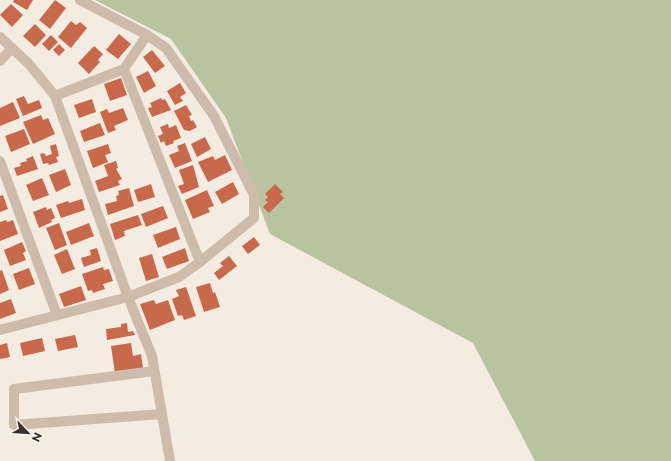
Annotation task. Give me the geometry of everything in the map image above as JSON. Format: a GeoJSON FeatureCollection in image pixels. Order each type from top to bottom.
{"type":"FeatureCollection","features":[{"type":"Feature","properties":{"kind":"street"},"geometry":{"type":"LineString","coordinates":[[0,330],[128,297],[179,277],[254,218],[254,195],[214,116],[166,48],[147,35],[80,0]]}},
{"type":"Feature","properties":{"kind":"street"},"geometry":{"type":"LineString","coordinates":[[55,96],[124,69],[147,35]]}},
{"type":"Feature","properties":{"kind":"street"},"geometry":{"type":"LineString","coordinates":[[0,37],[29,64],[55,96],[128,297],[152,356],[170,461]]}},
{"type":"Feature","properties":{"kind":"street"},"geometry":{"type":"LineString","coordinates":[[0,61],[12,48]]}},
{"type":"Feature","properties":{"kind":"street"},"geometry":{"type":"LineString","coordinates":[[124,69],[200,262]]}},
{"type":"Feature","properties":{"kind":"street"},"geometry":{"type":"LineString","coordinates":[[0,160],[57,315]]}},
{"type":"Feature","properties":{"kind":"street"},"geometry":{"type":"LineString","coordinates":[[154,371],[14,389],[14,424],[162,414]]}},
{"type":"Feature","properties":{"kind":"green space"},"geometry":{"type":"Polygon","coordinates":[[[95,0],[671,0],[671,461],[535,461],[473,343],[270,234],[226,118],[171,39],[95,0]]]}},
{"type":"Feature","properties":{"kind":"building"},"geometry":{"type":"Polygon","coordinates":[[[14,0],[33,0],[27,10],[13,2],[14,0]]]}},
{"type":"Feature","properties":{"kind":"building"},"geometry":{"type":"Polygon","coordinates":[[[55,0],[66,8],[50,29],[39,20],[55,0]]]}},
{"type":"Feature","properties":{"kind":"building"},"geometry":{"type":"Polygon","coordinates":[[[11,4],[23,15],[12,27],[0,15],[11,4]]]}},
{"type":"Feature","properties":{"kind":"building"},"geometry":{"type":"Polygon","coordinates":[[[71,21],[76,25],[80,22],[87,28],[71,48],[58,37],[71,21]]]}},
{"type":"Feature","properties":{"kind":"building"},"geometry":{"type":"Polygon","coordinates":[[[35,24],[46,35],[35,47],[23,36],[35,24]]]}},
{"type":"Feature","properties":{"kind":"building"},"geometry":{"type":"Polygon","coordinates":[[[119,34],[131,44],[118,59],[106,50],[119,34]]]}},
{"type":"Feature","properties":{"kind":"building"},"geometry":{"type":"Polygon","coordinates":[[[51,35],[58,42],[49,51],[42,44],[51,35]]]}},
{"type":"Feature","properties":{"kind":"building"},"geometry":{"type":"Polygon","coordinates":[[[59,44],[65,50],[59,56],[53,50],[59,44]]]}},
{"type":"Feature","properties":{"kind":"building"},"geometry":{"type":"Polygon","coordinates":[[[94,46],[103,54],[98,60],[100,62],[89,74],[78,63],[94,46]]]}},
{"type":"Feature","properties":{"kind":"building"},"geometry":{"type":"Polygon","coordinates":[[[152,50],[165,66],[155,73],[143,57],[152,50]]]}},
{"type":"Feature","properties":{"kind":"building"},"geometry":{"type":"Polygon","coordinates":[[[148,71],[156,86],[144,93],[136,77],[148,71]]]}},
{"type":"Feature","properties":{"kind":"building"},"geometry":{"type":"Polygon","coordinates":[[[121,78],[127,95],[110,101],[104,84],[121,78]]]}},
{"type":"Feature","properties":{"kind":"building"},"geometry":{"type":"Polygon","coordinates":[[[180,83],[186,93],[180,97],[183,101],[175,105],[167,91],[180,83]]]}},
{"type":"Feature","properties":{"kind":"building"},"geometry":{"type":"Polygon","coordinates":[[[24,96],[28,104],[39,100],[42,108],[23,116],[16,99],[24,96]]]}},
{"type":"Feature","properties":{"kind":"building"},"geometry":{"type":"Polygon","coordinates":[[[161,98],[162,100],[165,99],[171,110],[152,117],[148,108],[152,107],[150,103],[161,98]]]}},
{"type":"Feature","properties":{"kind":"building"},"geometry":{"type":"Polygon","coordinates":[[[92,99],[96,112],[79,118],[74,105],[92,99]]]}},
{"type":"Feature","properties":{"kind":"building"},"geometry":{"type":"Polygon","coordinates":[[[13,102],[20,118],[0,126],[0,108],[13,102]]]}},
{"type":"Feature","properties":{"kind":"building"},"geometry":{"type":"Polygon","coordinates":[[[186,105],[192,115],[189,116],[191,121],[193,120],[197,127],[190,131],[184,130],[174,111],[186,105]]]}},
{"type":"Feature","properties":{"kind":"building"},"geometry":{"type":"Polygon","coordinates":[[[123,108],[128,120],[114,126],[116,130],[108,133],[100,112],[107,109],[109,113],[123,108]]]}},
{"type":"Feature","properties":{"kind":"building"},"geometry":{"type":"Polygon","coordinates":[[[41,115],[43,120],[48,118],[55,134],[33,144],[23,122],[41,115]]]}},
{"type":"Feature","properties":{"kind":"building"},"geometry":{"type":"Polygon","coordinates":[[[100,123],[105,135],[84,142],[80,131],[100,123]]]}},
{"type":"Feature","properties":{"kind":"building"},"geometry":{"type":"Polygon","coordinates":[[[168,124],[169,128],[176,125],[181,138],[166,146],[164,141],[161,143],[158,136],[163,134],[160,127],[168,124]]]}},
{"type":"Feature","properties":{"kind":"building"},"geometry":{"type":"Polygon","coordinates":[[[24,129],[30,144],[11,152],[5,136],[24,129]]]}},
{"type":"Feature","properties":{"kind":"building"},"geometry":{"type":"Polygon","coordinates":[[[205,137],[211,149],[197,157],[191,144],[205,137]]]}},
{"type":"Feature","properties":{"kind":"building"},"geometry":{"type":"Polygon","coordinates":[[[185,143],[192,161],[175,168],[169,155],[179,151],[177,146],[185,143]]]}},
{"type":"Feature","properties":{"kind":"building"},"geometry":{"type":"Polygon","coordinates":[[[56,144],[59,156],[56,157],[58,162],[49,165],[48,163],[43,164],[40,154],[44,153],[46,156],[52,154],[50,146],[56,144]]]}},
{"type":"Feature","properties":{"kind":"building"},"geometry":{"type":"Polygon","coordinates":[[[108,144],[111,153],[105,155],[108,162],[93,168],[87,151],[108,144]]]}},
{"type":"Feature","properties":{"kind":"building"},"geometry":{"type":"Polygon","coordinates":[[[225,155],[232,170],[208,182],[198,162],[213,156],[215,160],[225,155]]]}},
{"type":"Feature","properties":{"kind":"building"},"geometry":{"type":"Polygon","coordinates":[[[33,156],[38,169],[17,176],[14,168],[21,166],[20,163],[27,161],[26,159],[33,156]]]}},
{"type":"Feature","properties":{"kind":"building"},"geometry":{"type":"Polygon","coordinates":[[[116,161],[118,168],[116,169],[122,179],[118,181],[120,185],[99,192],[95,181],[108,176],[104,165],[116,161]]]}},
{"type":"Feature","properties":{"kind":"building"},"geometry":{"type":"Polygon","coordinates":[[[193,165],[199,187],[182,194],[178,186],[184,184],[179,170],[193,165]]]}},
{"type":"Feature","properties":{"kind":"building"},"geometry":{"type":"Polygon","coordinates":[[[65,169],[71,185],[56,192],[49,175],[65,169]]]}},
{"type":"Feature","properties":{"kind":"building"},"geometry":{"type":"Polygon","coordinates":[[[42,178],[49,195],[33,201],[26,185],[42,178]]]}},
{"type":"Feature","properties":{"kind":"building"},"geometry":{"type":"Polygon","coordinates":[[[233,182],[239,194],[222,204],[215,192],[233,182]]]}},
{"type":"Feature","properties":{"kind":"building"},"geometry":{"type":"Polygon","coordinates":[[[151,184],[155,197],[138,202],[134,190],[151,184]]]}},
{"type":"Feature","properties":{"kind":"building"},"geometry":{"type":"Polygon","coordinates":[[[275,184],[283,192],[280,194],[284,198],[269,213],[263,207],[268,202],[265,200],[268,197],[265,194],[275,184]]]}},
{"type":"Feature","properties":{"kind":"building"},"geometry":{"type":"Polygon","coordinates":[[[129,188],[134,206],[108,215],[105,204],[117,201],[116,196],[119,195],[118,191],[129,188]]]}},
{"type":"Feature","properties":{"kind":"building"},"geometry":{"type":"Polygon","coordinates":[[[207,190],[214,206],[208,208],[210,212],[193,219],[185,200],[207,190]]]}},
{"type":"Feature","properties":{"kind":"building"},"geometry":{"type":"Polygon","coordinates":[[[3,195],[8,209],[0,212],[0,196],[3,195]]]}},
{"type":"Feature","properties":{"kind":"building"},"geometry":{"type":"Polygon","coordinates":[[[82,199],[85,210],[61,218],[56,205],[82,199]]]}},
{"type":"Feature","properties":{"kind":"building"},"geometry":{"type":"Polygon","coordinates":[[[163,206],[168,218],[146,227],[141,214],[163,206]]]}},
{"type":"Feature","properties":{"kind":"building"},"geometry":{"type":"Polygon","coordinates":[[[46,207],[47,210],[51,208],[55,218],[51,220],[52,222],[39,228],[33,212],[46,207]]]}},
{"type":"Feature","properties":{"kind":"building"},"geometry":{"type":"Polygon","coordinates":[[[138,215],[142,225],[124,231],[125,236],[115,240],[110,224],[138,215]]]}},
{"type":"Feature","properties":{"kind":"building"},"geometry":{"type":"Polygon","coordinates":[[[6,220],[7,222],[13,220],[18,234],[0,241],[0,222],[6,220]]]}},
{"type":"Feature","properties":{"kind":"building"},"geometry":{"type":"Polygon","coordinates":[[[59,223],[67,245],[55,250],[46,228],[59,223]]]}},
{"type":"Feature","properties":{"kind":"building"},"geometry":{"type":"Polygon","coordinates":[[[89,223],[94,236],[71,245],[66,232],[89,223]]]}},
{"type":"Feature","properties":{"kind":"building"},"geometry":{"type":"Polygon","coordinates":[[[176,227],[180,239],[158,248],[153,235],[176,227]]]}},
{"type":"Feature","properties":{"kind":"building"},"geometry":{"type":"Polygon","coordinates":[[[254,237],[260,245],[248,254],[242,246],[254,237]]]}},
{"type":"Feature","properties":{"kind":"building"},"geometry":{"type":"Polygon","coordinates":[[[22,242],[26,251],[23,253],[26,260],[10,266],[4,250],[22,242]]]}},
{"type":"Feature","properties":{"kind":"building"},"geometry":{"type":"Polygon","coordinates":[[[97,248],[101,261],[84,267],[81,258],[91,255],[90,250],[97,248]]]}},
{"type":"Feature","properties":{"kind":"building"},"geometry":{"type":"Polygon","coordinates":[[[185,248],[189,261],[167,269],[162,257],[185,248]]]}},
{"type":"Feature","properties":{"kind":"building"},"geometry":{"type":"Polygon","coordinates":[[[67,249],[75,269],[62,274],[54,255],[67,249]]]}},
{"type":"Feature","properties":{"kind":"building"},"geometry":{"type":"Polygon","coordinates":[[[152,254],[159,277],[146,281],[139,258],[152,254]]]}},
{"type":"Feature","properties":{"kind":"building"},"geometry":{"type":"Polygon","coordinates":[[[229,256],[237,266],[219,280],[214,273],[223,266],[220,263],[229,256]]]}},
{"type":"Feature","properties":{"kind":"building"},"geometry":{"type":"Polygon","coordinates":[[[103,267],[104,270],[109,269],[113,281],[103,284],[105,289],[93,293],[92,290],[88,291],[82,274],[103,267]]]}},
{"type":"Feature","properties":{"kind":"building"},"geometry":{"type":"Polygon","coordinates":[[[29,268],[35,284],[19,290],[13,274],[29,268]]]}},
{"type":"Feature","properties":{"kind":"building"},"geometry":{"type":"Polygon","coordinates":[[[2,270],[9,290],[0,294],[0,271],[2,270]]]}},
{"type":"Feature","properties":{"kind":"building"},"geometry":{"type":"Polygon","coordinates":[[[210,283],[220,307],[204,312],[196,287],[210,283]]]}},
{"type":"Feature","properties":{"kind":"building"},"geometry":{"type":"Polygon","coordinates":[[[81,286],[86,300],[64,307],[59,294],[81,286]]]}},
{"type":"Feature","properties":{"kind":"building"},"geometry":{"type":"Polygon","coordinates":[[[186,287],[196,316],[184,320],[182,315],[178,316],[172,299],[179,296],[176,290],[186,287]]]}},
{"type":"Feature","properties":{"kind":"building"},"geometry":{"type":"Polygon","coordinates":[[[11,299],[16,313],[0,319],[0,303],[11,299]]]}},
{"type":"Feature","properties":{"kind":"building"},"geometry":{"type":"Polygon","coordinates":[[[154,300],[156,304],[168,300],[175,320],[150,330],[140,304],[154,300]]]}},
{"type":"Feature","properties":{"kind":"building"},"geometry":{"type":"Polygon","coordinates":[[[127,323],[128,332],[133,331],[135,335],[107,340],[106,329],[121,327],[121,324],[127,323]]]}},
{"type":"Feature","properties":{"kind":"building"},"geometry":{"type":"Polygon","coordinates":[[[75,335],[78,347],[58,351],[55,339],[75,335]]]}},
{"type":"Feature","properties":{"kind":"building"},"geometry":{"type":"Polygon","coordinates":[[[42,338],[45,351],[23,356],[20,343],[42,338]]]}},
{"type":"Feature","properties":{"kind":"building"},"geometry":{"type":"Polygon","coordinates":[[[7,343],[10,357],[0,359],[0,345],[7,343]]]}},
{"type":"Feature","properties":{"kind":"building"},"geometry":{"type":"Polygon","coordinates":[[[131,343],[133,356],[141,354],[143,368],[115,373],[111,346],[131,343]]]}}]}
